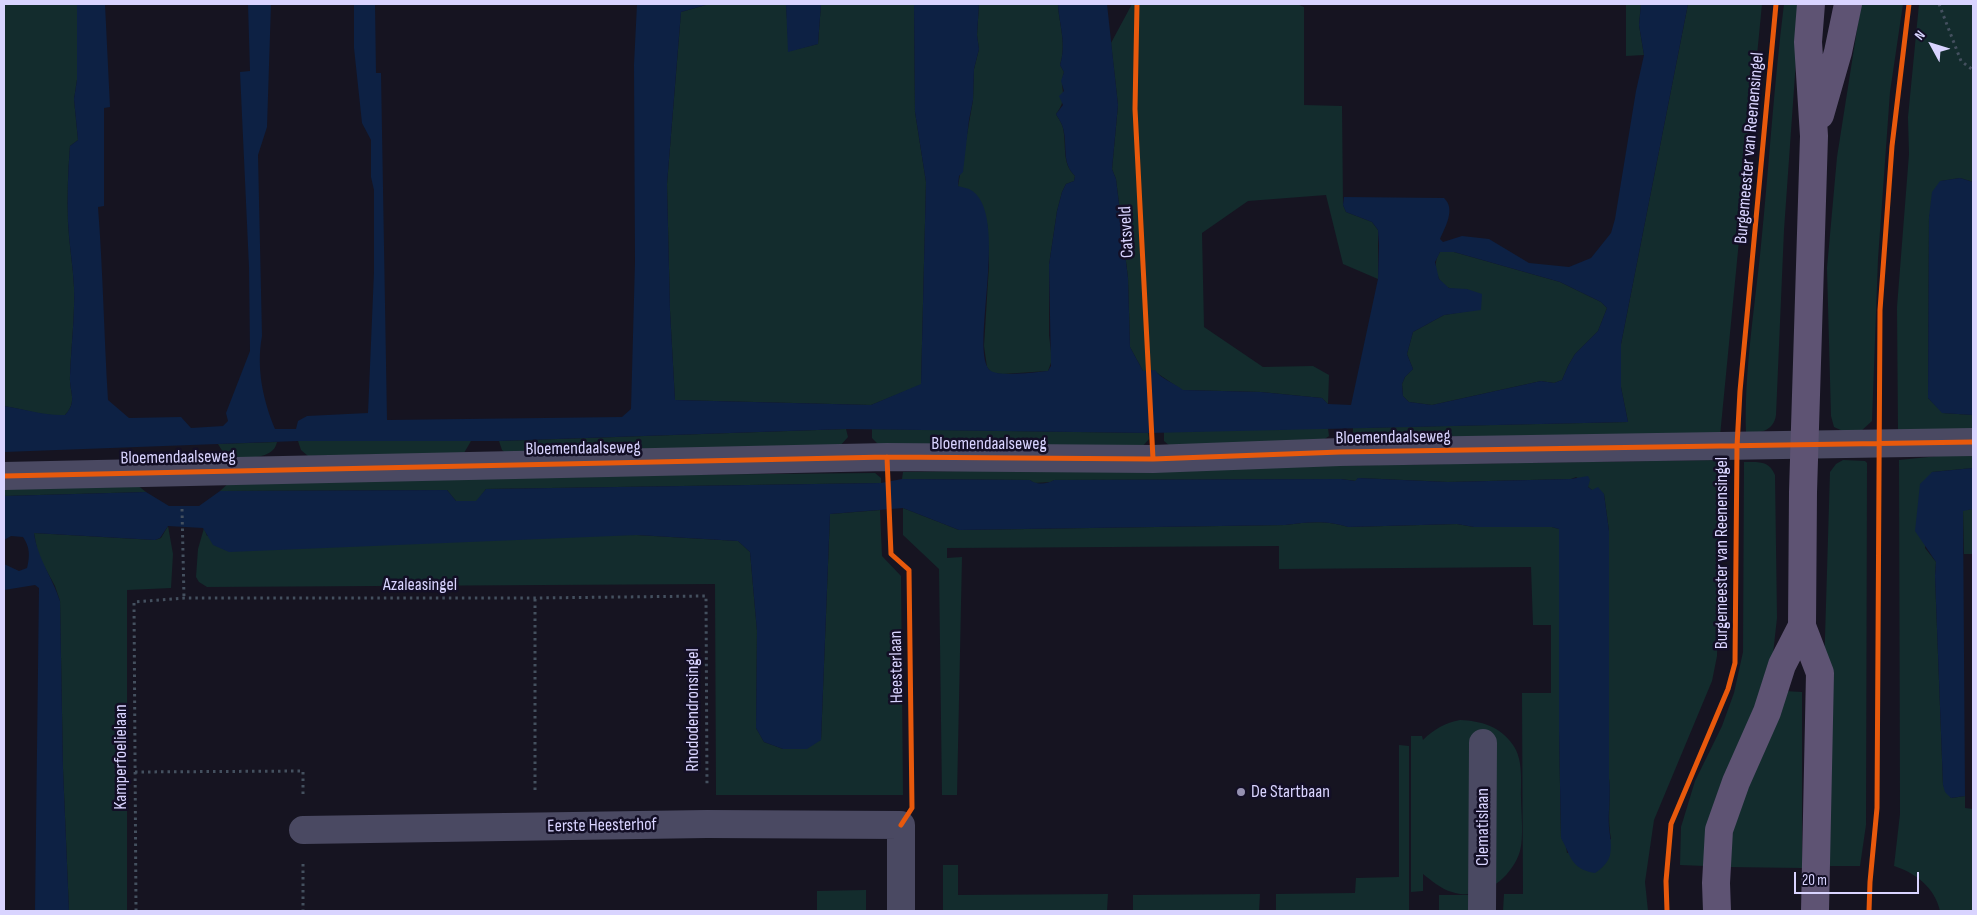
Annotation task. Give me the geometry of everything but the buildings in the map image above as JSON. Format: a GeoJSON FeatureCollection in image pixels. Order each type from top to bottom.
{"type":"FeatureCollection","features":[{"type":"Feature","properties":{"kind":"main road"},"geometry":{"type":"LineString","coordinates":[[1811,4],[1808,42],[1814,136],[1802,626],[1820,672],[1816,911]]}},
{"type":"Feature","properties":{"kind":"main road"},"geometry":{"type":"LineString","coordinates":[[1814,136],[1838,52],[1848,4]]}},
{"type":"Feature","properties":{"kind":"main road"},"geometry":{"type":"LineString","coordinates":[[1717,911],[1716,883],[1719,830],[1736,782],[1767,712],[1782,665],[1802,626]]}},
{"type":"Feature","properties":{"kind":"street","name":"Bloemendaalseweg"},"geometry":{"type":"LineString","coordinates":[[4,476],[887,457],[1153,459],[1340,452],[1973,442]]}},
{"type":"Feature","properties":{"kind":"street","name":"Clematislaan"},"geometry":{"type":"LineString","coordinates":[[1482,911],[1483,742]]}},
{"type":"Feature","properties":{"kind":"street","name":"Eerste Heesterhof"},"geometry":{"type":"LineString","coordinates":[[303,830],[707,824],[901,825],[901,911]]}},
{"type":"Feature","properties":{"kind":"path"},"geometry":{"type":"LineString","coordinates":[[1939,4],[1961,61],[1973,70]]}},
{"type":"Feature","properties":{"kind":"path"},"geometry":{"type":"LineString","coordinates":[[182,504],[184,598]]}},
{"type":"Feature","properties":{"kind":"path"},"geometry":{"type":"LineString","coordinates":[[535,598],[535,827]]}},
{"type":"Feature","properties":{"kind":"path"},"geometry":{"type":"LineString","coordinates":[[135,772],[303,771],[303,911]]}},
{"type":"Feature","properties":{"kind":"green space"},"geometry":{"type":"Polygon","coordinates":[[[4,4],[77,4],[77,80],[74,99],[78,140],[70,146],[68,174],[68,213],[74,287],[70,376],[72,401],[65,415],[42,414],[4,406],[4,4]]]}},
{"type":"Feature","properties":{"kind":"green space"},"geometry":{"type":"Polygon","coordinates":[[[709,4],[786,4],[789,51],[818,44],[821,4],[914,4],[915,112],[926,182],[921,385],[871,405],[675,400],[670,311],[667,184],[681,12],[709,4]]]}},
{"type":"Feature","properties":{"kind":"green space"},"geometry":{"type":"Polygon","coordinates":[[[979,4],[1058,4],[1063,42],[1060,65],[1064,72],[1062,83],[1063,97],[1056,114],[1063,128],[1066,159],[1075,176],[1074,181],[1066,184],[1062,192],[1057,211],[1049,265],[1049,335],[1052,360],[1048,371],[1003,374],[992,373],[987,367],[984,346],[989,265],[987,223],[958,186],[973,100],[974,69],[979,49],[977,35],[979,4]]]}},
{"type":"Feature","properties":{"kind":"green space"},"geometry":{"type":"Polygon","coordinates":[[[1132,4],[1297,4],[1304,7],[1304,105],[1342,106],[1343,205],[1346,212],[1372,222],[1378,230],[1378,279],[1343,264],[1326,195],[1248,201],[1202,233],[1204,327],[1263,367],[1313,366],[1329,375],[1328,404],[1322,398],[1261,392],[1182,390],[1157,373],[1143,371],[1130,347],[1128,278],[1116,179],[1112,169],[1118,105],[1111,43],[1132,4]]]}},
{"type":"Feature","properties":{"kind":"green space"},"geometry":{"type":"Polygon","coordinates":[[[1626,4],[1641,4],[1639,25],[1644,55],[1626,56],[1626,4]]]}},
{"type":"Feature","properties":{"kind":"green space"},"geometry":{"type":"Polygon","coordinates":[[[1688,4],[1762,4],[1720,436],[1363,441],[1353,433],[1353,428],[1628,422],[1621,387],[1621,344],[1688,4]]]}},
{"type":"Feature","properties":{"kind":"green space"},"geometry":{"type":"Polygon","coordinates":[[[1784,4],[1800,4],[1784,230],[1776,415],[1772,425],[1766,430],[1746,434],[1748,363],[1784,4]]]}},
{"type":"Feature","properties":{"kind":"green space"},"geometry":{"type":"Polygon","coordinates":[[[1861,4],[1903,4],[1890,92],[1878,259],[1872,421],[1860,432],[1845,432],[1834,427],[1831,416],[1827,268],[1837,157],[1861,4]]]}},
{"type":"Feature","properties":{"kind":"green space"},"geometry":{"type":"Polygon","coordinates":[[[1919,4],[1973,4],[1973,182],[1960,178],[1941,181],[1929,217],[1928,398],[1943,413],[1973,415],[1973,433],[1898,433],[1897,307],[1909,154],[1908,117],[1919,4]]]}},
{"type":"Feature","properties":{"kind":"green space"},"geometry":{"type":"Polygon","coordinates":[[[1440,252],[1454,252],[1560,282],[1601,302],[1607,308],[1598,331],[1575,354],[1562,380],[1554,383],[1541,381],[1432,405],[1409,402],[1403,396],[1402,384],[1405,377],[1413,369],[1407,354],[1413,332],[1444,315],[1481,309],[1467,289],[1449,288],[1440,280],[1436,271],[1436,261],[1440,252]]]}},
{"type":"Feature","properties":{"kind":"green space"},"geometry":{"type":"Polygon","coordinates":[[[1328,428],[1329,436],[1319,443],[1171,447],[1164,441],[1164,432],[1328,428]]]}},
{"type":"Feature","properties":{"kind":"green space"},"geometry":{"type":"Polygon","coordinates":[[[846,429],[848,437],[840,446],[509,456],[502,450],[499,441],[846,429]]]}},
{"type":"Feature","properties":{"kind":"green space"},"geometry":{"type":"Polygon","coordinates":[[[872,429],[1148,433],[1149,439],[1142,447],[878,444],[872,438],[872,429]]]}},
{"type":"Feature","properties":{"kind":"green space"},"geometry":{"type":"Polygon","coordinates":[[[298,441],[471,441],[464,453],[308,456],[301,450],[298,441]]]}},
{"type":"Feature","properties":{"kind":"green space"},"geometry":{"type":"Polygon","coordinates":[[[277,442],[269,453],[263,456],[248,458],[226,457],[218,444],[277,442]]]}},
{"type":"Feature","properties":{"kind":"green space"},"geometry":{"type":"Polygon","coordinates":[[[1973,454],[1973,468],[1932,472],[1925,548],[1936,562],[1943,785],[1951,798],[1965,796],[1965,808],[1973,809],[1973,911],[1940,911],[1934,895],[1923,882],[1910,873],[1894,866],[1900,814],[1899,460],[1973,454]]]}},
{"type":"Feature","properties":{"kind":"green space"},"geometry":{"type":"Polygon","coordinates":[[[1721,460],[1717,656],[1712,681],[1654,820],[1645,882],[1648,911],[1503,911],[1504,894],[1523,894],[1522,693],[1551,693],[1551,625],[1533,625],[1531,567],[1279,569],[1279,546],[947,548],[947,558],[962,557],[957,795],[942,795],[939,569],[903,535],[903,508],[959,530],[1285,525],[1317,522],[1348,527],[1457,524],[1474,527],[1552,527],[1560,531],[1559,732],[1561,837],[1566,846],[1567,853],[1611,839],[1609,816],[1609,531],[1604,494],[1592,490],[1576,477],[1571,479],[1448,482],[1358,478],[1356,481],[1341,479],[1054,480],[1051,482],[1034,483],[1030,480],[902,479],[903,472],[1721,460]]]}},
{"type":"Feature","properties":{"kind":"green space"},"geometry":{"type":"Polygon","coordinates":[[[1843,460],[1865,461],[1867,463],[1866,825],[1860,866],[1824,866],[1824,670],[1830,472],[1836,464],[1843,460]]]}},
{"type":"Feature","properties":{"kind":"green space"},"geometry":{"type":"Polygon","coordinates":[[[1744,462],[1766,464],[1773,470],[1775,475],[1777,618],[1773,654],[1705,866],[1680,865],[1681,827],[1695,781],[1722,726],[1734,693],[1743,652],[1744,462]]]}},
{"type":"Feature","properties":{"kind":"green space"},"geometry":{"type":"Polygon","coordinates":[[[875,473],[881,478],[881,483],[486,489],[477,501],[456,501],[447,490],[220,491],[233,479],[875,473]]]}},
{"type":"Feature","properties":{"kind":"green space"},"geometry":{"type":"Polygon","coordinates":[[[136,484],[146,492],[4,496],[4,486],[136,484]]]}},
{"type":"Feature","properties":{"kind":"green space"},"geometry":{"type":"Polygon","coordinates":[[[1973,509],[1973,554],[1964,554],[1963,510],[1973,509]]]}},
{"type":"Feature","properties":{"kind":"green space"},"geometry":{"type":"Polygon","coordinates":[[[880,510],[882,556],[901,576],[903,795],[716,795],[715,584],[207,587],[199,582],[196,577],[198,549],[204,528],[207,536],[637,535],[738,541],[750,552],[757,631],[756,728],[764,742],[783,749],[821,740],[830,514],[880,510]]]}},
{"type":"Feature","properties":{"kind":"green space"},"geometry":{"type":"Polygon","coordinates":[[[168,526],[173,554],[171,588],[127,590],[127,911],[69,911],[63,769],[60,601],[55,586],[38,555],[34,533],[155,540],[161,538],[168,526]]]}},
{"type":"Feature","properties":{"kind":"green space"},"geometry":{"type":"Polygon","coordinates":[[[1784,691],[1802,692],[1802,868],[1728,867],[1730,831],[1784,691]]]}},
{"type":"Feature","properties":{"kind":"green space"},"geometry":{"type":"Polygon","coordinates":[[[1460,720],[1483,723],[1496,729],[1508,739],[1516,751],[1520,763],[1521,777],[1522,832],[1520,851],[1516,861],[1503,878],[1484,891],[1474,894],[1463,894],[1448,891],[1423,874],[1423,891],[1411,892],[1411,736],[1422,736],[1423,740],[1440,727],[1460,720]]]}},
{"type":"Feature","properties":{"kind":"green space"},"geometry":{"type":"Polygon","coordinates":[[[1399,745],[1409,746],[1409,911],[1276,911],[1276,894],[1355,893],[1356,878],[1399,877],[1399,745]]]}},
{"type":"Feature","properties":{"kind":"green space"},"geometry":{"type":"Polygon","coordinates":[[[943,865],[958,865],[958,895],[1108,894],[1107,911],[943,911],[943,865]]]}},
{"type":"Feature","properties":{"kind":"green space"},"geometry":{"type":"Polygon","coordinates":[[[866,890],[866,911],[817,911],[817,891],[866,890]]]}},
{"type":"Feature","properties":{"kind":"green space"},"geometry":{"type":"Polygon","coordinates":[[[1260,894],[1259,911],[1133,911],[1133,895],[1260,894]]]}},
{"type":"Feature","properties":{"kind":"green space"},"geometry":{"type":"Polygon","coordinates":[[[1439,895],[1474,895],[1474,911],[1439,911],[1439,895]]]}},
{"type":"Feature","properties":{"kind":"water"},"geometry":{"type":"Polygon","coordinates":[[[77,4],[105,4],[110,107],[104,108],[104,206],[98,207],[108,400],[129,418],[181,417],[191,428],[223,426],[228,421],[226,413],[250,351],[249,267],[240,72],[250,71],[248,4],[271,4],[267,127],[258,155],[262,336],[260,372],[267,407],[275,429],[296,429],[298,421],[307,416],[368,413],[374,272],[374,190],[371,177],[371,140],[362,123],[354,48],[354,4],[375,4],[376,73],[381,73],[387,420],[622,417],[631,409],[635,262],[634,65],[637,4],[709,4],[681,12],[667,184],[670,311],[675,400],[871,405],[921,384],[926,182],[915,112],[914,4],[979,4],[977,35],[979,49],[974,69],[973,100],[963,172],[959,176],[958,186],[969,189],[982,202],[988,224],[989,252],[984,339],[985,359],[991,371],[1010,374],[1048,371],[1051,366],[1049,265],[1057,211],[1062,192],[1066,184],[1074,181],[1075,176],[1066,159],[1063,128],[1056,114],[1063,105],[1059,96],[1064,91],[1061,81],[1064,72],[1060,65],[1063,42],[1058,4],[1107,4],[1118,105],[1112,169],[1116,179],[1128,278],[1130,347],[1143,371],[1155,370],[1183,390],[1261,392],[1322,398],[1328,404],[1351,405],[1378,279],[1379,245],[1378,230],[1372,222],[1346,212],[1343,205],[1344,197],[1444,198],[1449,207],[1449,213],[1447,224],[1440,239],[1443,242],[1462,236],[1489,239],[1529,263],[1569,267],[1591,258],[1611,233],[1615,219],[1636,91],[1644,55],[1639,25],[1641,4],[1688,4],[1621,344],[1621,387],[1628,422],[1149,433],[846,429],[499,441],[298,441],[4,452],[4,406],[65,415],[72,401],[70,376],[74,287],[68,213],[68,174],[70,146],[78,140],[74,99],[77,80],[77,4]],[[1440,252],[1435,262],[1439,279],[1449,288],[1467,289],[1482,294],[1481,310],[1444,315],[1413,332],[1407,354],[1413,369],[1405,377],[1402,384],[1403,396],[1409,402],[1432,405],[1541,381],[1554,383],[1562,380],[1575,354],[1598,331],[1607,308],[1601,302],[1560,282],[1454,252],[1440,252]]]}},
{"type":"Feature","properties":{"kind":"water"},"geometry":{"type":"Polygon","coordinates":[[[786,4],[821,4],[818,44],[788,52],[786,4]]]}},
{"type":"Feature","properties":{"kind":"water"},"geometry":{"type":"Polygon","coordinates":[[[1960,178],[1973,182],[1973,415],[1942,413],[1928,398],[1929,217],[1932,192],[1940,181],[1960,178]]]}},
{"type":"Feature","properties":{"kind":"water"},"geometry":{"type":"Polygon","coordinates":[[[1973,468],[1973,509],[1963,511],[1965,796],[1951,798],[1945,792],[1943,785],[1936,562],[1915,531],[1920,484],[1932,472],[1973,468]]]}},
{"type":"Feature","properties":{"kind":"water"},"geometry":{"type":"Polygon","coordinates":[[[1588,476],[1590,480],[1588,487],[1592,490],[1598,487],[1604,494],[1609,531],[1609,821],[1611,848],[1608,861],[1595,873],[1576,865],[1561,838],[1559,529],[1552,527],[1474,527],[1457,524],[1348,527],[1317,522],[1285,525],[959,530],[903,508],[830,514],[821,740],[807,749],[783,749],[764,742],[756,728],[757,631],[750,552],[738,541],[637,535],[229,552],[213,545],[203,528],[168,526],[160,538],[155,540],[34,533],[42,560],[60,601],[63,769],[69,911],[35,911],[39,588],[35,585],[4,590],[4,564],[19,571],[27,568],[29,556],[27,544],[23,537],[11,536],[4,540],[4,496],[146,492],[169,506],[199,506],[220,491],[447,490],[456,501],[476,501],[486,489],[881,483],[902,479],[1030,480],[1035,483],[1042,483],[1054,480],[1341,479],[1355,481],[1358,478],[1448,482],[1571,479],[1588,476]]]}},
{"type":"Feature","properties":{"kind":"cycle path","name":"Catsveld"},"geometry":{"type":"LineString","coordinates":[[1137,4],[1135,109],[1153,459]]}},
{"type":"Feature","properties":{"kind":"cycle path","name":"Burgemeester van Reenensingel"},"geometry":{"type":"LineString","coordinates":[[1667,911],[1666,881],[1671,824],[1728,689],[1735,663],[1737,446],[1740,391],[1776,4]]}},
{"type":"Feature","properties":{"kind":"cycle path"},"geometry":{"type":"LineString","coordinates":[[1869,911],[1877,808],[1880,310],[1892,146],[1909,4]]}},
{"type":"Feature","properties":{"kind":"cycle path"},"geometry":{"type":"LineString","coordinates":[[4,476],[887,457],[1153,459],[1340,452],[1973,442]]}},
{"type":"Feature","properties":{"kind":"cycle path","name":"Heesterlaan"},"geometry":{"type":"LineString","coordinates":[[887,457],[891,554],[909,570],[912,808],[901,825]]}},
{"type":"Feature","properties":{"kind":"place","name":"De Startbaan"},"geometry":{"type":"Point","coordinates":[1241,792]}}]}
